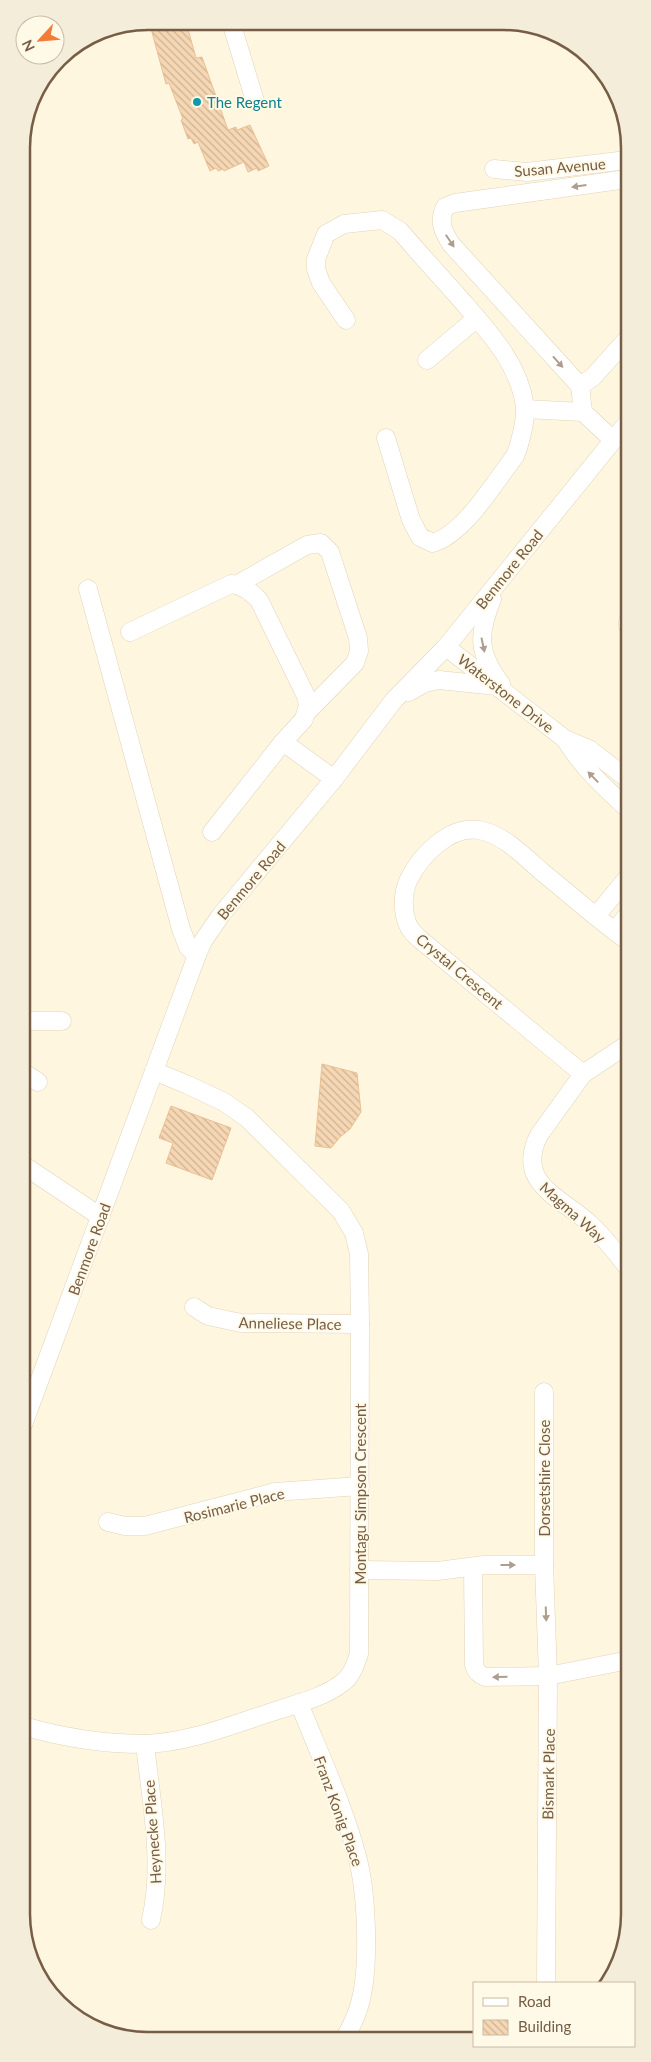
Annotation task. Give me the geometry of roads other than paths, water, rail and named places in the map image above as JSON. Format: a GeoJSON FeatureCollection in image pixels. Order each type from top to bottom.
{"type":"FeatureCollection","features":[{"type":"Feature","properties":{"kind":"street"},"geometry":{"type":"LineString","coordinates":[[233,30],[255,101]]}},
{"type":"Feature","properties":{"kind":"street","name":"Susan Avenue"},"geometry":{"type":"LineString","coordinates":[[494,168],[527,172],[621,161]]}},
{"type":"Feature","properties":{"kind":"street"},"geometry":{"type":"LineString","coordinates":[[583,412],[580,386],[451,244],[442,228],[440,216],[445,207],[455,203],[621,180]]}},
{"type":"Feature","properties":{"kind":"street"},"geometry":{"type":"LineString","coordinates":[[346,320],[321,283],[316,269],[324,238],[330,230],[344,224],[382,220],[400,231],[494,337],[508,358],[519,382],[525,409],[519,446],[515,456],[462,525],[449,536],[433,543],[420,537],[412,520],[386,438]]}},
{"type":"Feature","properties":{"kind":"street"},"geometry":{"type":"LineString","coordinates":[[427,360],[477,318]]}},
{"type":"Feature","properties":{"kind":"street"},"geometry":{"type":"LineString","coordinates":[[580,386],[593,377],[621,346]]}},
{"type":"Feature","properties":{"kind":"street"},"geometry":{"type":"LineString","coordinates":[[525,409],[583,412],[613,440]]}},
{"type":"Feature","properties":{"kind":"street","name":"Benmore Road"},"geometry":{"type":"LineString","coordinates":[[30,1406],[203,941],[221,915],[334,778],[394,700],[446,647],[621,430]]}},
{"type":"Feature","properties":{"kind":"street"},"geometry":{"type":"LineString","coordinates":[[130,632],[231,584],[238,584],[306,546],[321,543],[330,552],[358,638],[359,651],[355,663],[307,712],[212,832]]}},
{"type":"Feature","properties":{"kind":"street"},"geometry":{"type":"LineString","coordinates":[[499,582],[482,624],[481,640],[486,658],[496,677],[513,698]]}},
{"type":"Feature","properties":{"kind":"street"},"geometry":{"type":"LineString","coordinates":[[238,584],[260,600],[306,696],[307,712]]}},
{"type":"Feature","properties":{"kind":"street"},"geometry":{"type":"LineString","coordinates":[[88,589],[181,929],[188,947],[197,955]]}},
{"type":"Feature","properties":{"kind":"street","name":"Waterstone Drive"},"geometry":{"type":"LineString","coordinates":[[446,647],[565,738],[589,749],[621,774]]}},
{"type":"Feature","properties":{"kind":"street"},"geometry":{"type":"LineString","coordinates":[[394,700],[425,683],[439,680],[498,686]]}},
{"type":"Feature","properties":{"kind":"street","name":"Waterstone Drive"},"geometry":{"type":"LineString","coordinates":[[565,738],[576,757],[621,802]]}},
{"type":"Feature","properties":{"kind":"street"},"geometry":{"type":"LineString","coordinates":[[283,742],[334,778]]}},
{"type":"Feature","properties":{"kind":"street","name":"Crystal Crescent"},"geometry":{"type":"LineString","coordinates":[[583,1074],[422,941],[409,928],[404,914],[404,897],[409,877],[419,863],[448,836],[466,829],[481,830],[494,835],[524,856],[621,936]]}},
{"type":"Feature","properties":{"kind":"street"},"geometry":{"type":"LineString","coordinates":[[596,916],[621,886]]}},
{"type":"Feature","properties":{"kind":"street"},"geometry":{"type":"LineString","coordinates":[[30,1021],[62,1021]]}},
{"type":"Feature","properties":{"kind":"street"},"geometry":{"type":"LineString","coordinates":[[583,1074],[621,1049]]}},
{"type":"Feature","properties":{"kind":"street","name":"Montagu Simpson Crescent"},"geometry":{"type":"LineString","coordinates":[[30,1727],[90,1739],[145,1744],[198,1736],[299,1703],[333,1689],[350,1676],[359,1654],[360,1324],[359,1254],[354,1234],[341,1211],[257,1126],[237,1110],[188,1085],[154,1072]]}},
{"type":"Feature","properties":{"kind":"street","name":"Magma Way"},"geometry":{"type":"LineString","coordinates":[[583,1074],[539,1135],[534,1145],[532,1165],[536,1177],[544,1188],[590,1224],[621,1260]]}},
{"type":"Feature","properties":{"kind":"street"},"geometry":{"type":"LineString","coordinates":[[30,1077],[38,1082]]}},
{"type":"Feature","properties":{"kind":"street"},"geometry":{"type":"LineString","coordinates":[[30,1169],[101,1217]]}},
{"type":"Feature","properties":{"kind":"street","name":"Anneliese Place"},"geometry":{"type":"LineString","coordinates":[[194,1307],[208,1316],[241,1323],[360,1324]]}},
{"type":"Feature","properties":{"kind":"street","name":"Dorsetshire Close"},"geometry":{"type":"LineString","coordinates":[[544,1392],[544,1565]]}},
{"type":"Feature","properties":{"kind":"street","name":"Rosimarie Place"},"geometry":{"type":"LineString","coordinates":[[108,1522],[125,1526],[145,1526],[275,1492],[360,1486]]}},
{"type":"Feature","properties":{"kind":"street"},"geometry":{"type":"LineString","coordinates":[[359,1570],[438,1571],[484,1565],[544,1565]]}},
{"type":"Feature","properties":{"kind":"street","name":"Bismark Place"},"geometry":{"type":"LineString","coordinates":[[544,1565],[548,1676],[546,1982]]}},
{"type":"Feature","properties":{"kind":"street"},"geometry":{"type":"LineString","coordinates":[[473,1567],[474,1660],[476,1670],[485,1677],[548,1676],[621,1662]]}},
{"type":"Feature","properties":{"kind":"street","name":"Franz Konig Place"},"geometry":{"type":"LineString","coordinates":[[299,1703],[350,1833],[361,1872],[365,1918],[364,1977],[360,2005],[348,2032]]}},
{"type":"Feature","properties":{"kind":"street","name":"Heynecke Place"},"geometry":{"type":"LineString","coordinates":[[145,1744],[158,1872],[156,1898],[151,1920]]}},
{"type":"Feature","properties":{"kind":"place","name":"The Regent"},"geometry":{"type":"Point","coordinates":[197,102]}}]}
